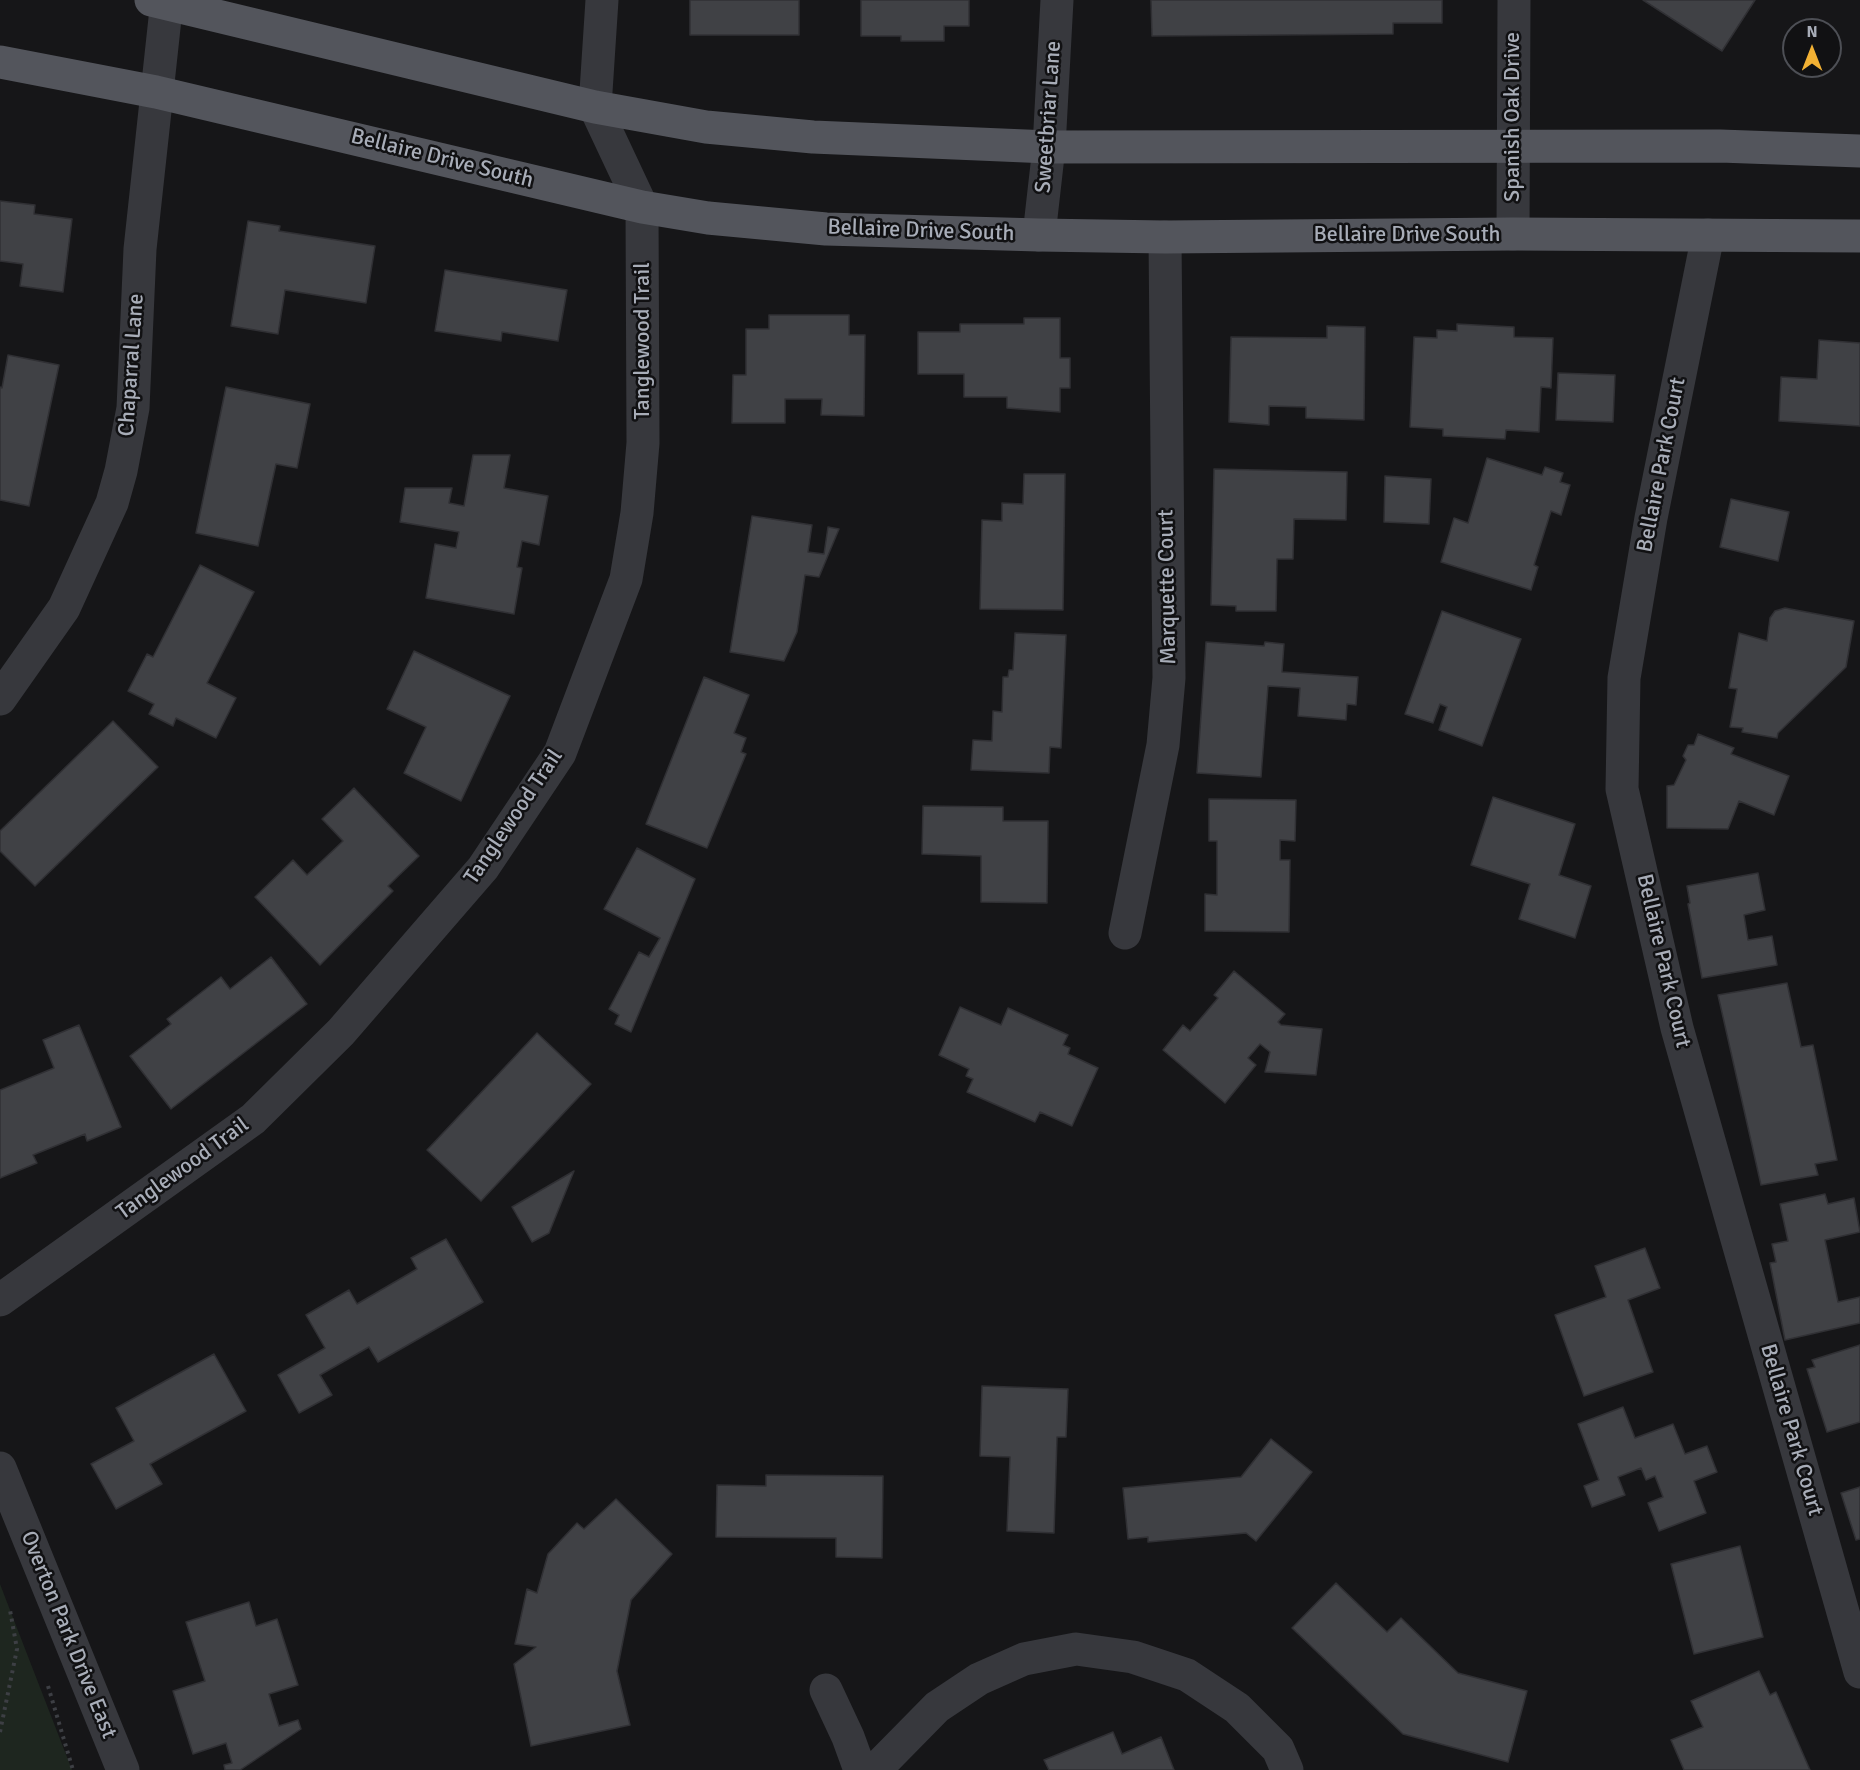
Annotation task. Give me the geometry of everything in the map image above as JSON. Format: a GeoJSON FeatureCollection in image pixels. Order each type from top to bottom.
{"type":"FeatureCollection","features":[{"type":"Feature","properties":{"kind":"main road"},"geometry":{"type":"LineString","coordinates":[[162,1],[595,107],[706,127],[813,137],[1049,147],[1720,146],[1860,151]]}},
{"type":"Feature","properties":{"kind":"main road","name":"Bellaire Drive South"},"geometry":{"type":"LineString","coordinates":[[0,62],[156,92],[642,207],[708,219],[826,229],[1165,237],[1513,234],[1860,236]]}},
{"type":"Feature","properties":{"kind":"street","name":"Tanglewood Trail"},"geometry":{"type":"LineString","coordinates":[[0,1300],[253,1119],[341,1032],[483,868],[560,753],[626,579],[637,513],[643,442],[642,207],[595,107],[602,0]]}},
{"type":"Feature","properties":{"kind":"street","name":"Sweetbriar Lane"},"geometry":{"type":"LineString","coordinates":[[1039,235],[1049,147],[1057,0]]}},
{"type":"Feature","properties":{"kind":"street","name":"Spanish Oak Drive"},"geometry":{"type":"LineString","coordinates":[[1513,234],[1514,0]]}},
{"type":"Feature","properties":{"kind":"street","name":"Chaparral Lane"},"geometry":{"type":"LineString","coordinates":[[0,699],[64,608],[112,503],[121,471],[133,408],[140,249],[156,92],[162,1]]}},
{"type":"Feature","properties":{"kind":"street","name":"Bellaire Park Court"},"geometry":{"type":"LineString","coordinates":[[1708,235],[1651,518],[1624,678],[1622,789],[1677,1028],[1860,1672]]}},
{"type":"Feature","properties":{"kind":"street","name":"Marquette Court"},"geometry":{"type":"LineString","coordinates":[[1125,933],[1163,745],[1169,678],[1165,237]]}},
{"type":"Feature","properties":{"kind":"street","name":"Overton Park Drive East"},"geometry":{"type":"LineString","coordinates":[[0,1467],[123,1770]]}},
{"type":"Feature","properties":{"kind":"street"},"geometry":{"type":"LineString","coordinates":[[875,1770],[937,1707],[979,1679],[1024,1659],[1076,1649],[1133,1657],[1186,1675],[1237,1708],[1278,1749],[1287,1770]]}},
{"type":"Feature","properties":{"kind":"street"},"geometry":{"type":"LineString","coordinates":[[826,1690],[848,1737],[860,1770]]}},
{"type":"Feature","properties":{"kind":"path"},"geometry":{"type":"LineString","coordinates":[[0,1732],[17,1649],[10,1610]]}},
{"type":"Feature","properties":{"kind":"path"},"geometry":{"type":"LineString","coordinates":[[47,1684],[73,1770]]}},
{"type":"Feature","properties":{"kind":"shaded area"},"geometry":{"type":"Polygon","coordinates":[[[0,1584],[10,1610],[72,1770],[0,1770],[0,1584]]]}},
{"type":"Feature","properties":{"kind":"building"},"geometry":{"type":"Polygon","coordinates":[[[690,0],[799,0],[799,35],[690,35],[690,0]]]}},
{"type":"Feature","properties":{"kind":"building"},"geometry":{"type":"Polygon","coordinates":[[[861,0],[969,0],[969,26],[944,26],[944,41],[901,41],[901,36],[861,36],[861,0]]]}},
{"type":"Feature","properties":{"kind":"building"},"geometry":{"type":"Polygon","coordinates":[[[1151,0],[1442,0],[1442,23],[1393,23],[1393,34],[1152,36],[1151,0]]]}},
{"type":"Feature","properties":{"kind":"building"},"geometry":{"type":"Polygon","coordinates":[[[1643,0],[1755,0],[1722,51],[1643,0]]]}},
{"type":"Feature","properties":{"kind":"building"},"geometry":{"type":"Polygon","coordinates":[[[0,201],[35,205],[34,214],[72,219],[63,292],[20,286],[23,264],[0,261],[0,201]]]}},
{"type":"Feature","properties":{"kind":"building"},"geometry":{"type":"Polygon","coordinates":[[[248,221],[280,226],[279,231],[375,246],[366,303],[285,290],[278,334],[231,326],[248,221]]]}},
{"type":"Feature","properties":{"kind":"building"},"geometry":{"type":"Polygon","coordinates":[[[445,270],[567,290],[558,341],[502,332],[501,341],[435,331],[445,270]]]}},
{"type":"Feature","properties":{"kind":"building"},"geometry":{"type":"Polygon","coordinates":[[[769,315],[849,315],[849,335],[865,335],[864,416],[821,415],[822,399],[785,399],[785,423],[732,423],[733,375],[746,375],[746,329],[769,329],[769,315]]]}},
{"type":"Feature","properties":{"kind":"building"},"geometry":{"type":"Polygon","coordinates":[[[1024,318],[1060,318],[1060,358],[1070,358],[1070,388],[1060,388],[1060,412],[1007,408],[1007,397],[964,397],[964,374],[918,374],[918,332],[960,332],[960,324],[1024,324],[1024,318]]]}},
{"type":"Feature","properties":{"kind":"building"},"geometry":{"type":"Polygon","coordinates":[[[1457,324],[1514,327],[1514,337],[1553,338],[1551,388],[1541,387],[1539,432],[1506,430],[1505,439],[1443,436],[1443,429],[1410,427],[1414,337],[1437,338],[1437,330],[1457,331],[1457,324]]]}},
{"type":"Feature","properties":{"kind":"building"},"geometry":{"type":"Polygon","coordinates":[[[1327,326],[1365,327],[1364,420],[1306,418],[1306,407],[1269,406],[1269,425],[1229,422],[1231,337],[1327,338],[1327,326]]]}},
{"type":"Feature","properties":{"kind":"building"},"geometry":{"type":"Polygon","coordinates":[[[1819,340],[1860,343],[1860,426],[1779,421],[1781,377],[1817,379],[1819,340]]]}},
{"type":"Feature","properties":{"kind":"building"},"geometry":{"type":"Polygon","coordinates":[[[8,355],[59,365],[29,506],[0,500],[0,387],[2,388],[8,355]]]}},
{"type":"Feature","properties":{"kind":"building"},"geometry":{"type":"Polygon","coordinates":[[[1558,373],[1615,375],[1613,422],[1556,420],[1558,373]]]}},
{"type":"Feature","properties":{"kind":"building"},"geometry":{"type":"Polygon","coordinates":[[[226,387],[310,404],[297,468],[276,464],[258,546],[196,533],[226,387]]]}},
{"type":"Feature","properties":{"kind":"building"},"geometry":{"type":"Polygon","coordinates":[[[473,455],[510,455],[504,488],[548,496],[539,545],[522,541],[517,567],[522,568],[514,614],[426,598],[435,544],[456,548],[459,532],[400,522],[405,488],[452,488],[449,503],[464,506],[473,455]]]}},
{"type":"Feature","properties":{"kind":"building"},"geometry":{"type":"Polygon","coordinates":[[[1487,458],[1542,475],[1545,467],[1563,473],[1560,482],[1570,485],[1561,515],[1551,511],[1534,565],[1538,567],[1531,590],[1441,562],[1454,518],[1468,523],[1487,458]]]}},
{"type":"Feature","properties":{"kind":"building"},"geometry":{"type":"Polygon","coordinates":[[[1214,469],[1347,472],[1346,520],[1294,519],[1293,559],[1277,559],[1276,611],[1236,611],[1236,606],[1211,605],[1214,469]]]}},
{"type":"Feature","properties":{"kind":"building"},"geometry":{"type":"Polygon","coordinates":[[[1024,474],[1065,474],[1063,610],[980,609],[982,520],[1002,521],[1002,503],[1023,504],[1024,474]]]}},
{"type":"Feature","properties":{"kind":"building"},"geometry":{"type":"Polygon","coordinates":[[[1385,476],[1431,479],[1429,524],[1384,522],[1385,476]]]}},
{"type":"Feature","properties":{"kind":"building"},"geometry":{"type":"Polygon","coordinates":[[[1731,499],[1789,512],[1778,561],[1720,547],[1731,499]]]}},
{"type":"Feature","properties":{"kind":"building"},"geometry":{"type":"Polygon","coordinates":[[[752,516],[812,525],[808,552],[824,554],[828,527],[839,529],[819,577],[805,575],[797,632],[784,661],[730,652],[752,516]]]}},
{"type":"Feature","properties":{"kind":"building"},"geometry":{"type":"Polygon","coordinates":[[[200,565],[254,592],[207,683],[236,698],[216,738],[176,718],[173,726],[149,714],[154,704],[128,691],[147,654],[153,657],[200,565]]]}},
{"type":"Feature","properties":{"kind":"building"},"geometry":{"type":"Polygon","coordinates":[[[1785,608],[1854,621],[1846,667],[1778,733],[1777,738],[1742,732],[1743,728],[1730,727],[1737,689],[1729,688],[1739,633],[1767,641],[1770,618],[1775,611],[1785,608]]]}},
{"type":"Feature","properties":{"kind":"building"},"geometry":{"type":"Polygon","coordinates":[[[1442,611],[1521,639],[1482,746],[1439,730],[1447,707],[1440,704],[1433,723],[1405,714],[1442,611]]]}},
{"type":"Feature","properties":{"kind":"building"},"geometry":{"type":"Polygon","coordinates":[[[1015,633],[1066,635],[1061,748],[1050,747],[1049,773],[971,770],[973,740],[992,741],[993,711],[1002,712],[1003,677],[1008,677],[1009,670],[1013,670],[1015,633]]]}},
{"type":"Feature","properties":{"kind":"building"},"geometry":{"type":"Polygon","coordinates":[[[1206,642],[1264,646],[1265,642],[1284,644],[1282,672],[1358,677],[1356,705],[1347,704],[1346,720],[1298,716],[1300,688],[1268,686],[1261,777],[1197,773],[1206,642]]]}},
{"type":"Feature","properties":{"kind":"building"},"geometry":{"type":"Polygon","coordinates":[[[414,651],[510,696],[461,801],[404,773],[426,727],[387,709],[414,651]]]}},
{"type":"Feature","properties":{"kind":"building"},"geometry":{"type":"Polygon","coordinates":[[[704,677],[749,695],[734,733],[746,738],[741,752],[746,754],[707,848],[646,824],[704,677]]]}},
{"type":"Feature","properties":{"kind":"building"},"geometry":{"type":"Polygon","coordinates":[[[113,721],[158,767],[35,886],[0,851],[0,831],[113,721]]]}},
{"type":"Feature","properties":{"kind":"building"},"geometry":{"type":"Polygon","coordinates":[[[1698,734],[1734,748],[1731,754],[1789,776],[1774,815],[1739,801],[1728,829],[1667,828],[1667,786],[1674,785],[1686,760],[1683,756],[1688,745],[1694,745],[1698,734]]]}},
{"type":"Feature","properties":{"kind":"building"},"geometry":{"type":"Polygon","coordinates":[[[354,788],[419,856],[388,886],[393,891],[320,965],[255,897],[293,860],[307,875],[343,841],[322,819],[354,788]]]}},
{"type":"Feature","properties":{"kind":"building"},"geometry":{"type":"Polygon","coordinates":[[[1493,797],[1575,824],[1559,875],[1591,886],[1575,938],[1519,919],[1530,884],[1471,865],[1493,797]]]}},
{"type":"Feature","properties":{"kind":"building"},"geometry":{"type":"Polygon","coordinates":[[[1209,799],[1296,800],[1295,841],[1280,840],[1280,860],[1290,860],[1289,932],[1205,931],[1205,894],[1217,895],[1217,841],[1209,841],[1209,799]]]}},
{"type":"Feature","properties":{"kind":"building"},"geometry":{"type":"Polygon","coordinates":[[[923,806],[1003,807],[1003,821],[1048,821],[1047,903],[981,902],[981,856],[922,854],[923,806]]]}},
{"type":"Feature","properties":{"kind":"building"},"geometry":{"type":"Polygon","coordinates":[[[637,848],[695,879],[631,1032],[615,1024],[619,1015],[609,1009],[639,952],[649,957],[660,938],[604,909],[637,848]]]}},
{"type":"Feature","properties":{"kind":"building"},"geometry":{"type":"Polygon","coordinates":[[[1758,873],[1765,910],[1744,915],[1748,940],[1772,936],[1777,965],[1702,978],[1688,904],[1690,903],[1687,886],[1758,873]]]}},
{"type":"Feature","properties":{"kind":"building"},"geometry":{"type":"Polygon","coordinates":[[[271,957],[307,1004],[171,1109],[130,1056],[171,1024],[167,1019],[221,977],[230,989],[271,957]]]}},
{"type":"Feature","properties":{"kind":"building"},"geometry":{"type":"Polygon","coordinates":[[[1234,971],[1285,1014],[1278,1022],[1281,1025],[1322,1029],[1316,1075],[1265,1072],[1270,1052],[1260,1044],[1248,1058],[1256,1065],[1225,1103],[1163,1050],[1183,1025],[1190,1031],[1218,998],[1214,995],[1234,971]]]}},
{"type":"Feature","properties":{"kind":"building"},"geometry":{"type":"Polygon","coordinates":[[[1787,983],[1801,1047],[1813,1045],[1837,1160],[1815,1164],[1818,1175],[1761,1185],[1718,995],[1787,983]]]}},
{"type":"Feature","properties":{"kind":"building"},"geometry":{"type":"Polygon","coordinates":[[[960,1007],[1001,1025],[1008,1008],[1068,1035],[1063,1045],[1070,1048],[1068,1054],[1098,1068],[1072,1126],[1040,1112],[1035,1122],[967,1092],[973,1079],[966,1076],[969,1069],[939,1055],[960,1007]]]}},
{"type":"Feature","properties":{"kind":"building"},"geometry":{"type":"Polygon","coordinates":[[[79,1025],[121,1127],[87,1141],[85,1134],[33,1155],[37,1163],[0,1178],[0,1090],[54,1068],[43,1040],[79,1025]]]}},
{"type":"Feature","properties":{"kind":"building"},"geometry":{"type":"Polygon","coordinates":[[[537,1033],[591,1084],[481,1201],[427,1150],[537,1033]]]}},
{"type":"Feature","properties":{"kind":"building"},"geometry":{"type":"Polygon","coordinates":[[[574,1171],[549,1233],[532,1242],[512,1207],[574,1171]]]}},
{"type":"Feature","properties":{"kind":"building"},"geometry":{"type":"Polygon","coordinates":[[[1825,1194],[1828,1204],[1854,1198],[1860,1232],[1825,1240],[1838,1302],[1860,1297],[1860,1323],[1785,1340],[1770,1263],[1776,1262],[1772,1244],[1788,1241],[1780,1204],[1825,1194]]]}},
{"type":"Feature","properties":{"kind":"building"},"geometry":{"type":"Polygon","coordinates":[[[446,1239],[483,1302],[378,1362],[369,1347],[320,1375],[332,1395],[299,1413],[278,1375],[325,1348],[306,1315],[349,1290],[357,1304],[417,1269],[411,1258],[446,1239]]]}},
{"type":"Feature","properties":{"kind":"building"},"geometry":{"type":"Polygon","coordinates":[[[1645,1248],[1660,1288],[1628,1300],[1653,1372],[1584,1396],[1555,1315],[1606,1297],[1595,1266],[1645,1248]]]}},
{"type":"Feature","properties":{"kind":"building"},"geometry":{"type":"Polygon","coordinates":[[[1860,1345],[1860,1422],[1827,1432],[1807,1369],[1815,1367],[1812,1360],[1860,1345]]]}},
{"type":"Feature","properties":{"kind":"building"},"geometry":{"type":"Polygon","coordinates":[[[214,1354],[246,1411],[150,1464],[162,1484],[116,1509],[91,1464],[134,1441],[116,1408],[214,1354]]]}},
{"type":"Feature","properties":{"kind":"building"},"geometry":{"type":"Polygon","coordinates":[[[982,1386],[1068,1389],[1066,1437],[1057,1437],[1054,1533],[1007,1531],[1010,1457],[980,1456],[982,1386]]]}},
{"type":"Feature","properties":{"kind":"building"},"geometry":{"type":"Polygon","coordinates":[[[1623,1407],[1635,1438],[1673,1424],[1685,1454],[1707,1446],[1717,1472],[1694,1481],[1706,1513],[1659,1531],[1648,1503],[1663,1497],[1655,1476],[1646,1480],[1641,1468],[1618,1477],[1625,1495],[1592,1507],[1584,1486],[1599,1480],[1578,1424],[1623,1407]]]}},
{"type":"Feature","properties":{"kind":"building"},"geometry":{"type":"Polygon","coordinates":[[[1271,1439],[1312,1472],[1256,1541],[1246,1533],[1148,1542],[1148,1537],[1128,1539],[1123,1488],[1241,1477],[1271,1439]]]}},
{"type":"Feature","properties":{"kind":"building"},"geometry":{"type":"Polygon","coordinates":[[[766,1475],[883,1476],[882,1558],[836,1557],[836,1538],[716,1537],[717,1485],[766,1486],[766,1475]]]}},
{"type":"Feature","properties":{"kind":"building"},"geometry":{"type":"Polygon","coordinates":[[[1860,1487],[1860,1539],[1856,1540],[1841,1493],[1860,1487]]]}},
{"type":"Feature","properties":{"kind":"building"},"geometry":{"type":"Polygon","coordinates":[[[616,1499],[672,1554],[631,1600],[617,1671],[630,1725],[531,1746],[514,1664],[536,1647],[515,1644],[527,1589],[537,1593],[548,1554],[577,1523],[584,1529],[616,1499]]]}},
{"type":"Feature","properties":{"kind":"building"},"geometry":{"type":"Polygon","coordinates":[[[1740,1546],[1763,1637],[1694,1654],[1671,1564],[1740,1546]]]}},
{"type":"Feature","properties":{"kind":"building"},"geometry":{"type":"Polygon","coordinates":[[[1336,1583],[1387,1632],[1401,1618],[1458,1673],[1527,1691],[1508,1762],[1403,1734],[1292,1628],[1336,1583]]]}},
{"type":"Feature","properties":{"kind":"building"},"geometry":{"type":"Polygon","coordinates":[[[249,1602],[256,1626],[277,1619],[298,1685],[269,1694],[279,1726],[298,1720],[301,1729],[240,1770],[225,1770],[224,1765],[232,1763],[226,1743],[193,1754],[173,1691],[205,1681],[186,1622],[249,1602]]]}},
{"type":"Feature","properties":{"kind":"building"},"geometry":{"type":"Polygon","coordinates":[[[1759,1671],[1770,1695],[1776,1692],[1810,1770],[1684,1770],[1671,1740],[1703,1727],[1691,1701],[1759,1671]]]}},
{"type":"Feature","properties":{"kind":"building"},"geometry":{"type":"Polygon","coordinates":[[[1113,1732],[1122,1754],[1161,1737],[1174,1770],[1049,1770],[1044,1760],[1113,1732]]]}}]}
